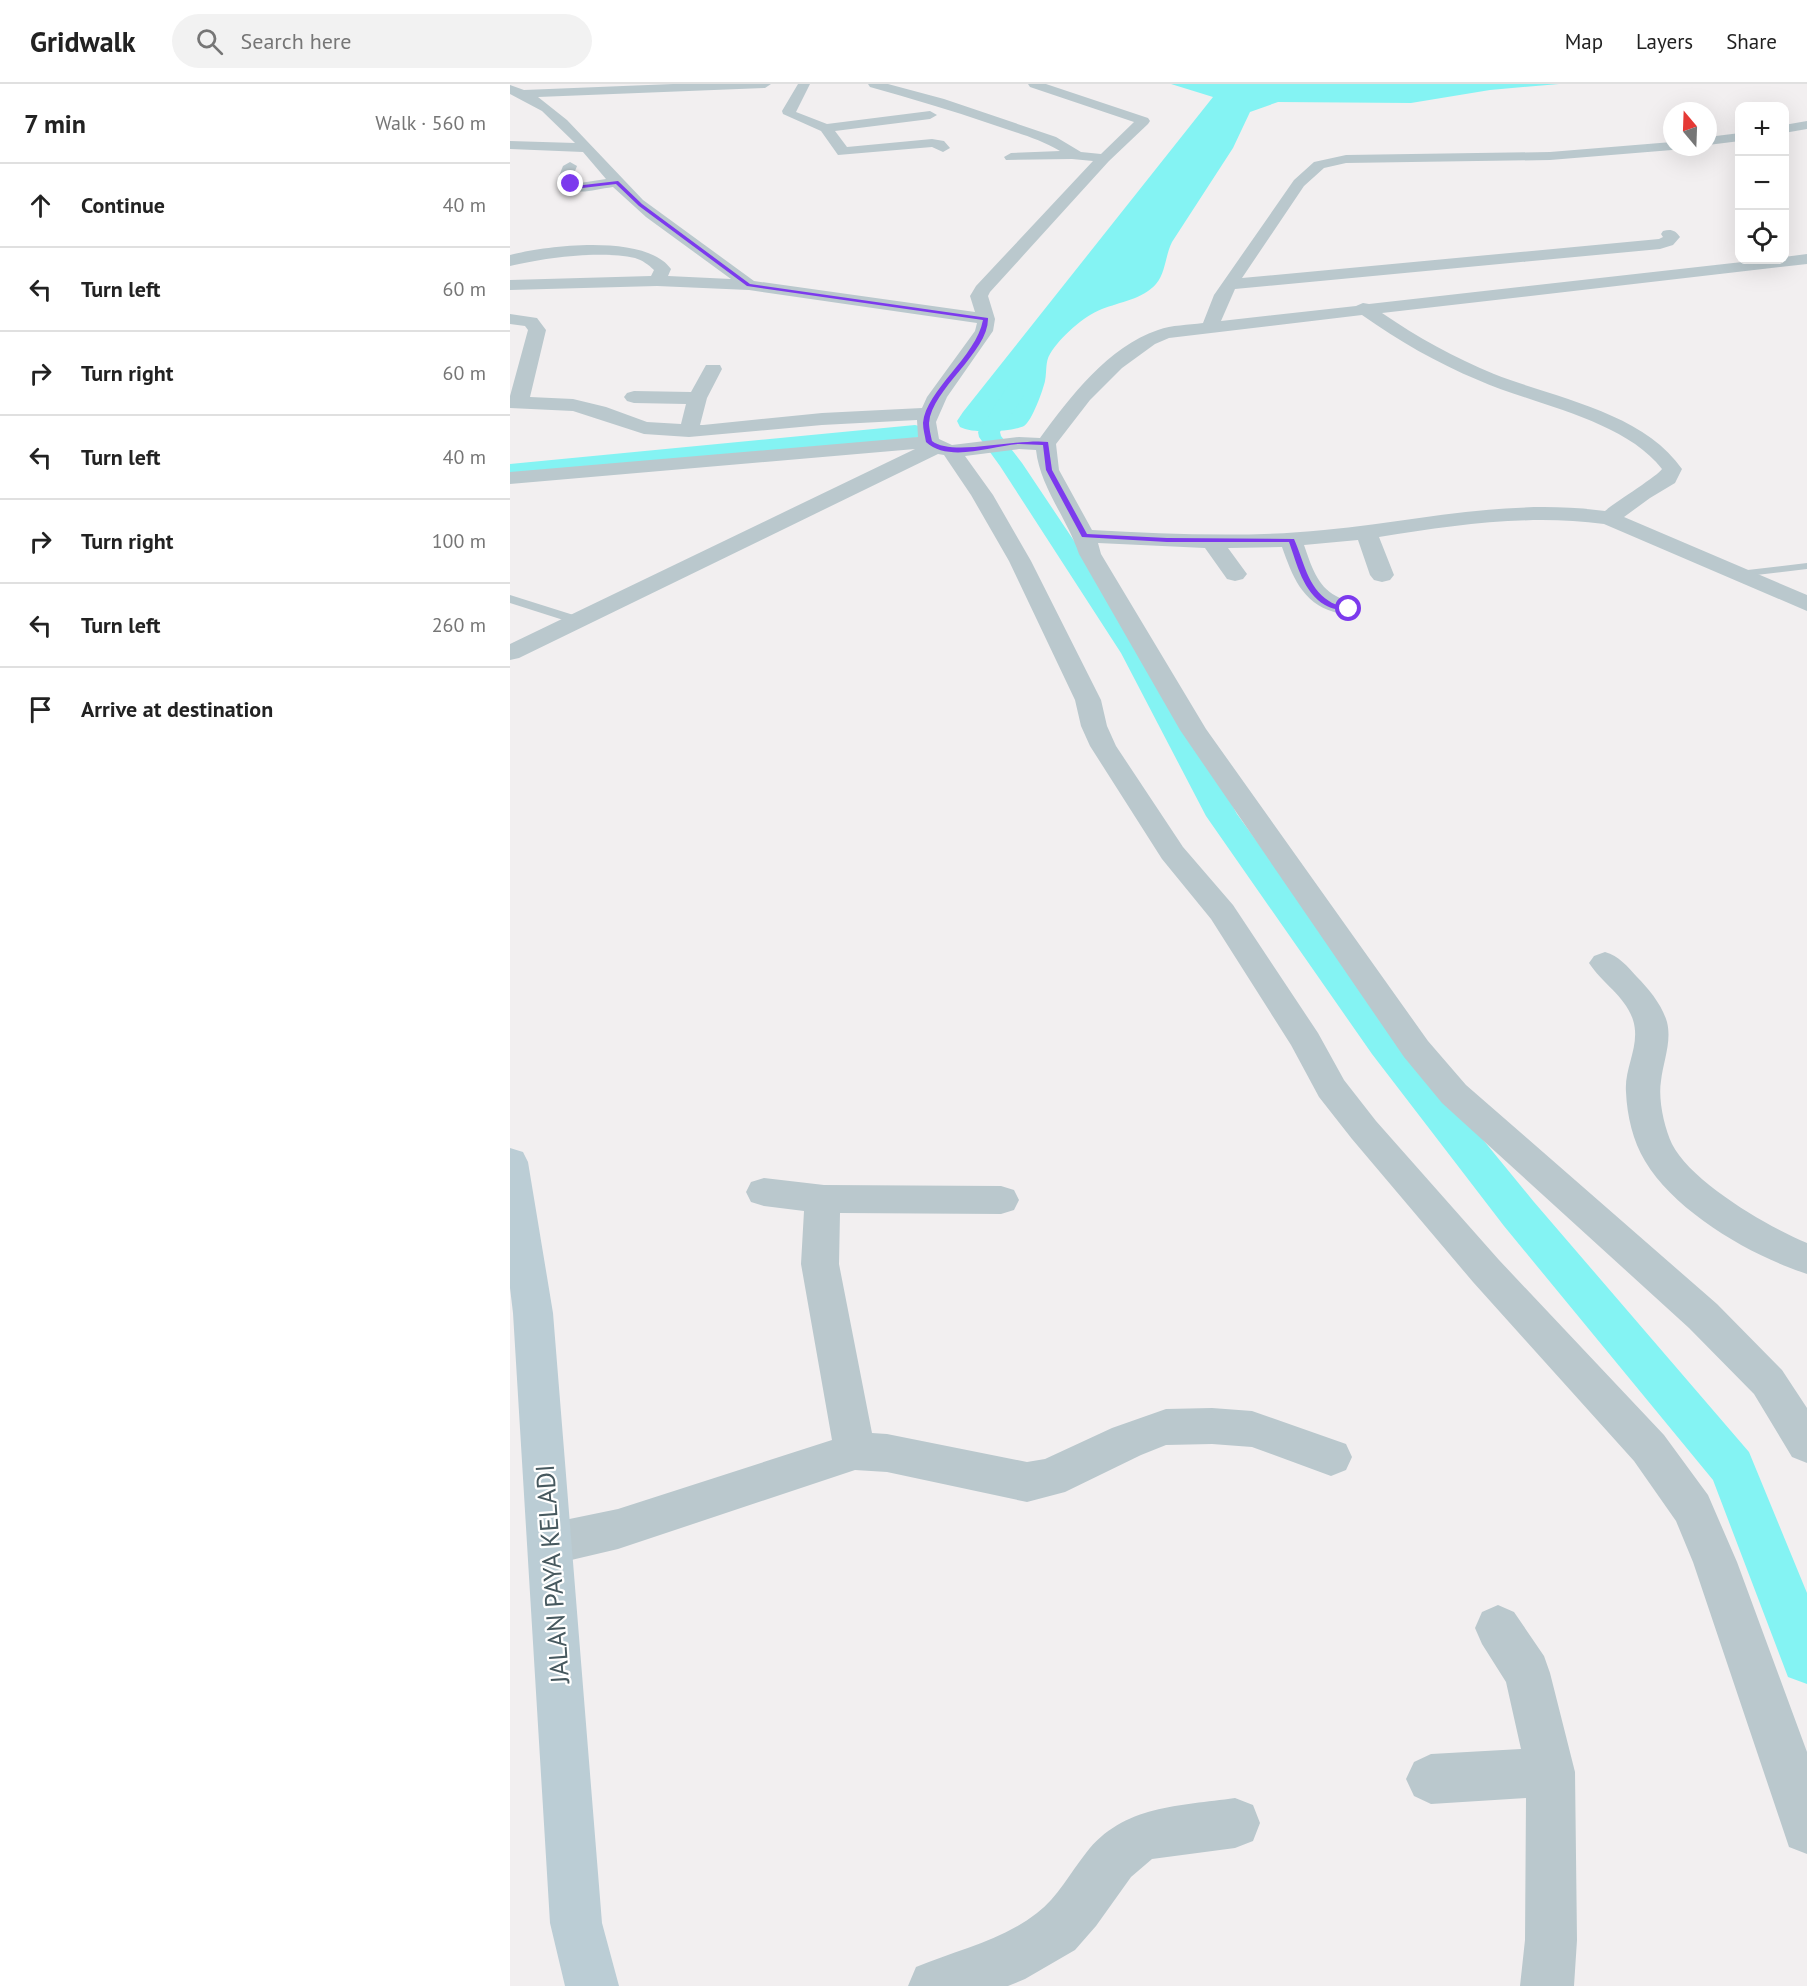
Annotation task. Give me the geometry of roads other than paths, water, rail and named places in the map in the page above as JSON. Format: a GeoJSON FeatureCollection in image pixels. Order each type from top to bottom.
{"type":"FeatureCollection","features":[{"type":"Feature","properties":{"kind":"main road","name":"JALAN PAYA KELADI"},"geometry":{"type":"LineString","coordinates":[[512,1185],[521,1314],[550,1544],[576,1923],[592,1986]]}},
{"type":"Feature","properties":{"kind":"street"},"geometry":{"type":"LineString","coordinates":[[621,90],[643,84]]}},
{"type":"Feature","properties":{"kind":"street"},"geometry":{"type":"LineString","coordinates":[[510,96],[765,84]]}},
{"type":"Feature","properties":{"kind":"street"},"geometry":{"type":"LineString","coordinates":[[804,84],[794,100],[790,114],[826,128],[930,115]]}},
{"type":"Feature","properties":{"kind":"street"},"geometry":{"type":"LineString","coordinates":[[874,84],[939,102],[1023,130],[1051,140],[1078,156]]}},
{"type":"Feature","properties":{"kind":"street"},"geometry":{"type":"LineString","coordinates":[[1034,84],[1143,121],[1104,158],[982,290],[980,303],[986,319],[984,332],[937,397],[926,422],[982,495],[1020,561],[1088,700],[1094,726],[1103,746],[1172,852],[1222,912],[1306,1041],[1332,1088],[1364,1130],[1486,1271],[1649,1448],[1693,1509],[1793,1781],[1807,1829]]}},
{"type":"Feature","properties":{"kind":"street"},"geometry":{"type":"LineString","coordinates":[[510,90],[526,94],[548,108],[640,205],[749,285]]}},
{"type":"Feature","properties":{"kind":"street"},"geometry":{"type":"LineString","coordinates":[[1789,128],[1807,124]]}},
{"type":"Feature","properties":{"kind":"street"},"geometry":{"type":"LineString","coordinates":[[826,128],[841,151],[846,153],[932,143],[939,144],[943,148]]}},
{"type":"Feature","properties":{"kind":"street"},"geometry":{"type":"LineString","coordinates":[[1717,140],[1735,137]]}},
{"type":"Feature","properties":{"kind":"street"},"geometry":{"type":"LineString","coordinates":[[510,145],[585,148]]}},
{"type":"Feature","properties":{"kind":"street"},"geometry":{"type":"LineString","coordinates":[[1211,326],[1222,295],[1299,183],[1319,165],[1346,159],[1539,156],[1663,147]]}},
{"type":"Feature","properties":{"kind":"street"},"geometry":{"type":"LineString","coordinates":[[1011,157],[1104,158]]}},
{"type":"Feature","properties":{"kind":"street"},"geometry":{"type":"LineString","coordinates":[[570,166],[564,182],[574,185],[574,190],[617,182]]}},
{"type":"Feature","properties":{"kind":"street"},"geometry":{"type":"LineString","coordinates":[[1230,284],[1447,262],[1660,244],[1670,240],[1672,237],[1669,234]]}},
{"type":"Feature","properties":{"kind":"street"},"geometry":{"type":"LineString","coordinates":[[510,261],[531,255],[633,252],[655,261],[663,269],[657,281]]}},
{"type":"Feature","properties":{"kind":"street"},"geometry":{"type":"LineString","coordinates":[[1807,259],[1363,308],[1211,326],[1155,336],[1131,351],[1086,392],[1046,444],[1049,470],[1084,536],[1090,554],[1193,730],[1416,1049],[1454,1094],[1703,1316],[1740,1353],[1768,1382],[1807,1444]]}},
{"type":"Feature","properties":{"kind":"street"},"geometry":{"type":"LineString","coordinates":[[762,270],[783,274]]}},
{"type":"Feature","properties":{"kind":"street"},"geometry":{"type":"LineString","coordinates":[[808,295],[814,278]]}},
{"type":"Feature","properties":{"kind":"street"},"geometry":{"type":"LineString","coordinates":[[510,285],[657,281],[749,285],[986,319]]}},
{"type":"Feature","properties":{"kind":"street"},"geometry":{"type":"LineString","coordinates":[[1363,308],[1404,337],[1433,352],[1487,378],[1604,422],[1646,442],[1660,452],[1672,469],[1668,479],[1632,500],[1610,518]]}},
{"type":"Feature","properties":{"kind":"street"},"geometry":{"type":"LineString","coordinates":[[510,319],[531,322],[537,330],[514,402],[573,405],[599,411],[644,428],[689,431],[723,431],[822,419],[929,414]]}},
{"type":"Feature","properties":{"kind":"street"},"geometry":{"type":"LineString","coordinates":[[689,431],[697,398],[713,369]]}},
{"type":"Feature","properties":{"kind":"street"},"geometry":{"type":"LineString","coordinates":[[634,397],[697,398]]}},
{"type":"Feature","properties":{"kind":"street"},"geometry":{"type":"LineString","coordinates":[[510,478],[947,447],[1019,443],[1046,444]]}},
{"type":"Feature","properties":{"kind":"street"},"geometry":{"type":"LineString","coordinates":[[510,653],[842,491],[947,447]]}},
{"type":"Feature","properties":{"kind":"street"},"geometry":{"type":"LineString","coordinates":[[1084,536],[1214,541],[1291,540],[1366,532],[1482,513],[1516,511],[1582,513],[1610,518],[1807,604]]}},
{"type":"Feature","properties":{"kind":"street"},"geometry":{"type":"LineString","coordinates":[[1366,532],[1382,574]]}},
{"type":"Feature","properties":{"kind":"street"},"geometry":{"type":"LineString","coordinates":[[1291,540],[1306,580],[1312,589],[1328,604],[1349,609]]}},
{"type":"Feature","properties":{"kind":"street"},"geometry":{"type":"LineString","coordinates":[[1214,541],[1235,574]]}},
{"type":"Feature","properties":{"kind":"street"},"geometry":{"type":"LineString","coordinates":[[1605,963],[1642,1002],[1652,1022],[1653,1042],[1643,1089],[1650,1128],[1658,1153],[1683,1182],[1713,1207],[1772,1245],[1807,1259]]}},
{"type":"Feature","properties":{"kind":"street"},"geometry":{"type":"LineString","coordinates":[[764,1192],[824,1199],[1001,1200]]}},
{"type":"Feature","properties":{"kind":"street"},"geometry":{"type":"LineString","coordinates":[[824,1199],[820,1226],[820,1264],[855,1451]]}},
{"type":"Feature","properties":{"kind":"street"},"geometry":{"type":"LineString","coordinates":[[550,1544],[618,1529],[855,1451],[887,1453],[1027,1482],[1050,1478],[1127,1441],[1166,1428],[1212,1426],[1252,1429],[1330,1457]]}},
{"type":"Feature","properties":{"kind":"street"},"geometry":{"type":"LineString","coordinates":[[1498,1628],[1527,1673],[1551,1772],[1551,1940],[1547,1986]]}},
{"type":"Feature","properties":{"kind":"street"},"geometry":{"type":"LineString","coordinates":[[1431,1779],[1551,1772]]}},
{"type":"Feature","properties":{"kind":"street"},"geometry":{"type":"LineString","coordinates":[[935,1986],[993,1966],[1038,1943],[1068,1920],[1107,1866],[1127,1846],[1149,1835],[1235,1823]]}},
{"type":"Feature","properties":{"kind":"lane"},"geometry":{"type":"LineString","coordinates":[[1739,574],[1807,566]]}},
{"type":"Feature","properties":{"kind":"lane"},"geometry":{"type":"LineString","coordinates":[[510,599],[579,621]]}},
{"type":"Feature","properties":{"kind":"water"},"geometry":{"type":"Polygon","coordinates":[[[1171,84],[1559,84],[1490,90],[1411,103],[1278,102],[1250,112],[1233,148],[1172,242],[1162,274],[1156,284],[1138,297],[1095,312],[1066,334],[1048,357],[1042,391],[1034,412],[1024,426],[992,431],[974,431],[960,427],[957,421],[963,412],[1213,97],[1171,84]]]}},
{"type":"Feature","properties":{"kind":"waterway"},"geometry":{"type":"LineString","coordinates":[[1017,389],[989,432],[990,437],[1010,463],[1135,653],[1222,816],[1385,1045],[1519,1214],[1732,1467],[1807,1658]]}},
{"type":"Feature","properties":{"kind":"waterway"},"geometry":{"type":"LineString","coordinates":[[510,471],[915,432]]}}]}
